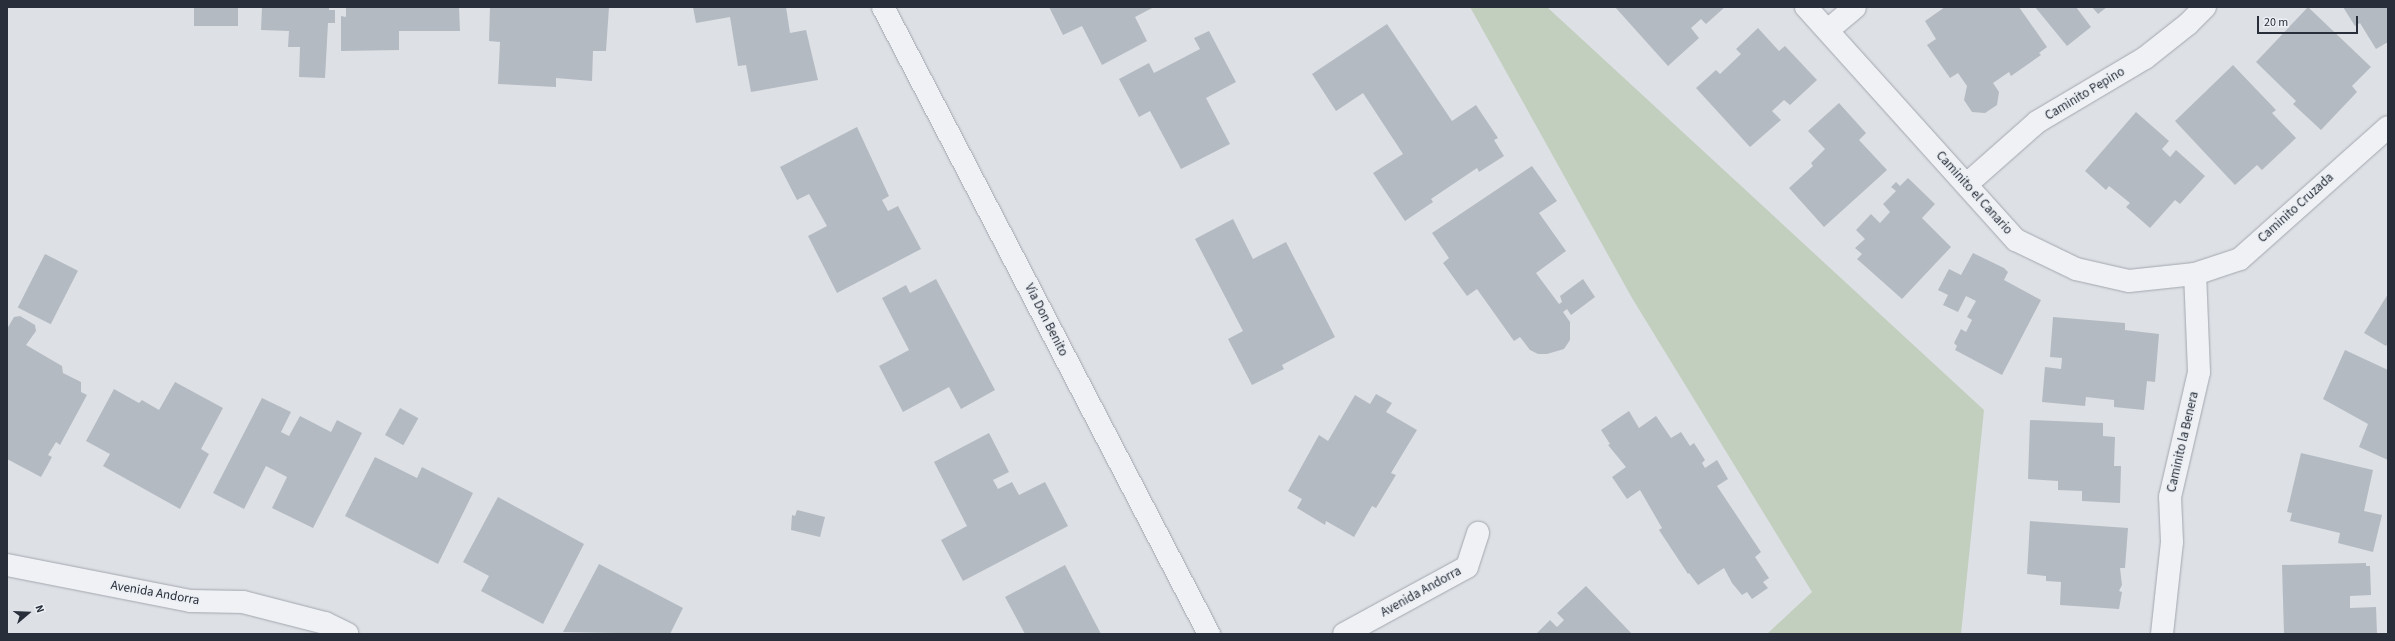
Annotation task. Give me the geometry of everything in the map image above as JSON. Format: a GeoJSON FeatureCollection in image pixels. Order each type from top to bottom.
{"type":"FeatureCollection","features":[{"type":"Feature","properties":{"kind":"street","name":"Via Don Benito"},"geometry":{"type":"LineString","coordinates":[[883,7],[1209,634]]}},
{"type":"Feature","properties":{"kind":"street","name":"Caminito el Canario"},"geometry":{"type":"LineString","coordinates":[[1806,7],[2016,240],[2076,269],[2129,281],[2195,274]]}},
{"type":"Feature","properties":{"kind":"street"},"geometry":{"type":"LineString","coordinates":[[1828,30],[1855,7]]}},
{"type":"Feature","properties":{"kind":"street","name":"Caminito Pepino"},"geometry":{"type":"LineString","coordinates":[[1967,184],[2037,122],[2146,58],[2188,24],[2205,7]]}},
{"type":"Feature","properties":{"kind":"street","name":"Caminito Cruzada"},"geometry":{"type":"LineString","coordinates":[[2195,274],[2240,259],[2388,127]]}},
{"type":"Feature","properties":{"kind":"street","name":"Caminito la Benera"},"geometry":{"type":"LineString","coordinates":[[2162,634],[2172,542],[2170,497],[2199,372],[2195,274]]}},
{"type":"Feature","properties":{"kind":"street","name":"Avenida Andorra"},"geometry":{"type":"LineString","coordinates":[[1344,634],[1467,567],[1478,533]]}},
{"type":"Feature","properties":{"kind":"street","name":"Avenida Andorra"},"geometry":{"type":"LineString","coordinates":[[7,565],[191,601],[243,602],[325,623],[348,634]]}},
{"type":"Feature","properties":{"kind":"green space"},"geometry":{"type":"Polygon","coordinates":[[[1470,7],[1547,7],[1984,410],[1961,634],[1767,634],[1812,592],[1632,298],[1470,7]]]}},
{"type":"Feature","properties":{"kind":"building"},"geometry":{"type":"Polygon","coordinates":[[[194,7],[238,7],[238,26],[194,26],[194,7]]]}},
{"type":"Feature","properties":{"kind":"building"},"geometry":{"type":"Polygon","coordinates":[[[262,7],[329,7],[329,10],[335,10],[335,23],[328,23],[325,78],[299,77],[300,47],[288,47],[289,31],[261,30],[262,7]]]}},
{"type":"Feature","properties":{"kind":"building"},"geometry":{"type":"Polygon","coordinates":[[[346,7],[459,7],[460,31],[399,31],[399,50],[341,51],[341,16],[346,17],[346,7]]]}},
{"type":"Feature","properties":{"kind":"building"},"geometry":{"type":"Polygon","coordinates":[[[490,7],[609,7],[606,51],[593,51],[592,81],[556,78],[556,87],[498,84],[500,42],[489,41],[490,7]]]}},
{"type":"Feature","properties":{"kind":"building"},"geometry":{"type":"Polygon","coordinates":[[[693,7],[786,7],[790,33],[806,30],[818,80],[751,92],[746,65],[738,66],[730,17],[696,23],[693,7]]]}},
{"type":"Feature","properties":{"kind":"building"},"geometry":{"type":"Polygon","coordinates":[[[1049,7],[1154,7],[1135,17],[1147,41],[1102,65],[1082,26],[1063,35],[1049,7]]]}},
{"type":"Feature","properties":{"kind":"building"},"geometry":{"type":"Polygon","coordinates":[[[1615,7],[1725,7],[1706,24],[1701,19],[1691,28],[1699,38],[1668,66],[1615,7]]]}},
{"type":"Feature","properties":{"kind":"building"},"geometry":{"type":"Polygon","coordinates":[[[1945,7],[2019,7],[2047,47],[2039,53],[2041,55],[2011,76],[2009,72],[1993,83],[1999,92],[1997,105],[1985,113],[1972,112],[1964,100],[1967,86],[1958,73],[1950,78],[1927,45],[1936,39],[1925,21],[1945,7]]]}},
{"type":"Feature","properties":{"kind":"building"},"geometry":{"type":"Polygon","coordinates":[[[2035,7],[2076,7],[2091,27],[2067,46],[2035,7]]]}},
{"type":"Feature","properties":{"kind":"building"},"geometry":{"type":"Polygon","coordinates":[[[2092,7],[2107,7],[2098,14],[2092,7]]]}},
{"type":"Feature","properties":{"kind":"building"},"geometry":{"type":"Polygon","coordinates":[[[2308,7],[2371,67],[2352,86],[2357,92],[2321,130],[2293,104],[2296,101],[2256,62],[2308,7]]]}},
{"type":"Feature","properties":{"kind":"building"},"geometry":{"type":"Polygon","coordinates":[[[2343,7],[2388,7],[2388,42],[2376,49],[2360,23],[2355,26],[2343,7]]]}},
{"type":"Feature","properties":{"kind":"building"},"geometry":{"type":"Polygon","coordinates":[[[1387,24],[1452,121],[1476,105],[1498,138],[1494,140],[1504,156],[1479,172],[1477,168],[1431,199],[1433,202],[1405,221],[1373,173],[1403,154],[1363,93],[1336,111],[1312,74],[1387,24]]]}},
{"type":"Feature","properties":{"kind":"building"},"geometry":{"type":"Polygon","coordinates":[[[1758,28],[1779,51],[1785,46],[1817,80],[1790,105],[1784,100],[1772,111],[1781,120],[1750,147],[1696,88],[1716,70],[1720,74],[1741,54],[1736,49],[1758,28]]]}},
{"type":"Feature","properties":{"kind":"building"},"geometry":{"type":"Polygon","coordinates":[[[1209,31],[1236,82],[1206,98],[1230,144],[1181,169],[1150,111],[1139,117],[1119,79],[1149,63],[1154,73],[1200,49],[1194,38],[1209,31]]]}},
{"type":"Feature","properties":{"kind":"building"},"geometry":{"type":"Polygon","coordinates":[[[2233,65],[2276,110],[2272,113],[2296,138],[2262,170],[2257,165],[2235,185],[2175,121],[2233,65]]]}},
{"type":"Feature","properties":{"kind":"building"},"geometry":{"type":"Polygon","coordinates":[[[1839,103],[1866,133],[1859,140],[1887,170],[1824,227],[1789,188],[1813,166],[1811,163],[1825,149],[1808,131],[1839,103]]]}},
{"type":"Feature","properties":{"kind":"building"},"geometry":{"type":"Polygon","coordinates":[[[2136,112],[2169,141],[2162,149],[2170,157],[2176,150],[2205,176],[2180,204],[2175,200],[2150,228],[2126,207],[2130,203],[2109,186],[2106,190],[2085,171],[2136,112]]]}},
{"type":"Feature","properties":{"kind":"building"},"geometry":{"type":"Polygon","coordinates":[[[857,127],[889,196],[882,200],[888,211],[898,206],[921,249],[837,293],[808,236],[827,226],[809,194],[797,200],[780,167],[857,127]]]}},
{"type":"Feature","properties":{"kind":"building"},"geometry":{"type":"Polygon","coordinates":[[[1532,166],[1557,201],[1539,213],[1566,251],[1536,273],[1559,304],[1562,302],[1560,296],[1583,279],[1595,297],[1571,315],[1567,309],[1563,312],[1570,322],[1570,340],[1564,349],[1547,354],[1538,354],[1530,350],[1520,337],[1514,341],[1477,289],[1467,296],[1443,263],[1449,258],[1432,233],[1532,166]]]}},
{"type":"Feature","properties":{"kind":"building"},"geometry":{"type":"Polygon","coordinates":[[[1908,178],[1935,204],[1922,218],[1951,247],[1902,299],[1857,259],[1862,254],[1855,248],[1865,239],[1856,230],[1871,214],[1880,223],[1890,212],[1883,204],[1896,191],[1891,187],[1896,182],[1900,186],[1908,178]]]}},
{"type":"Feature","properties":{"kind":"building"},"geometry":{"type":"Polygon","coordinates":[[[1233,219],[1253,259],[1286,242],[1335,337],[1282,365],[1284,369],[1252,385],[1228,339],[1243,331],[1195,239],[1233,219]]]}},
{"type":"Feature","properties":{"kind":"building"},"geometry":{"type":"Polygon","coordinates":[[[1973,253],[2004,268],[2008,272],[2004,280],[2041,300],[2002,375],[1955,350],[1957,346],[1954,343],[1961,329],[1966,332],[1972,320],[1967,317],[1976,301],[1966,296],[1958,312],[1943,305],[1948,295],[1938,290],[1949,269],[1961,275],[1973,253]]]}},
{"type":"Feature","properties":{"kind":"building"},"geometry":{"type":"Polygon","coordinates":[[[45,254],[78,271],[51,324],[18,307],[45,254]]]}},
{"type":"Feature","properties":{"kind":"building"},"geometry":{"type":"Polygon","coordinates":[[[936,279],[995,390],[961,409],[949,387],[903,412],[879,366],[909,350],[882,298],[906,285],[910,293],[936,279]]]}},
{"type":"Feature","properties":{"kind":"building"},"geometry":{"type":"Polygon","coordinates":[[[2388,294],[2388,343],[2386,346],[2364,333],[2388,294]]]}},
{"type":"Feature","properties":{"kind":"building"},"geometry":{"type":"Polygon","coordinates":[[[20,316],[35,325],[36,331],[26,345],[62,366],[63,373],[81,382],[81,392],[87,395],[60,445],[56,442],[48,455],[52,457],[41,477],[7,459],[7,329],[14,317],[20,316]]]}},
{"type":"Feature","properties":{"kind":"building"},"geometry":{"type":"Polygon","coordinates":[[[2053,317],[2125,323],[2125,330],[2159,334],[2155,382],[2147,381],[2144,410],[2114,407],[2114,400],[2086,397],[2085,406],[2042,402],[2045,367],[2061,369],[2062,358],[2050,357],[2053,317]]]}},
{"type":"Feature","properties":{"kind":"building"},"geometry":{"type":"Polygon","coordinates":[[[2345,350],[2388,370],[2388,460],[2359,447],[2368,424],[2323,399],[2345,350]]]}},
{"type":"Feature","properties":{"kind":"building"},"geometry":{"type":"Polygon","coordinates":[[[175,382],[223,408],[201,449],[209,454],[180,509],[103,466],[110,454],[86,441],[114,389],[139,403],[142,400],[159,410],[175,382]]]}},
{"type":"Feature","properties":{"kind":"building"},"geometry":{"type":"Polygon","coordinates":[[[1376,394],[1392,403],[1386,412],[1417,430],[1391,473],[1396,475],[1376,508],[1372,506],[1354,537],[1326,521],[1325,525],[1297,508],[1302,499],[1288,491],[1319,435],[1328,441],[1355,395],[1370,404],[1376,394]]]}},
{"type":"Feature","properties":{"kind":"building"},"geometry":{"type":"Polygon","coordinates":[[[262,398],[291,412],[281,432],[289,436],[300,416],[331,432],[337,420],[362,433],[313,528],[272,508],[287,477],[266,466],[244,509],[213,493],[262,398]]]}},
{"type":"Feature","properties":{"kind":"building"},"geometry":{"type":"Polygon","coordinates":[[[400,408],[418,418],[403,445],[385,435],[400,408]]]}},
{"type":"Feature","properties":{"kind":"building"},"geometry":{"type":"Polygon","coordinates":[[[1629,411],[1639,428],[1656,416],[1671,438],[1681,432],[1690,446],[1694,443],[1705,460],[1702,463],[1705,468],[1717,460],[1728,479],[1717,486],[1761,552],[1755,557],[1769,578],[1763,582],[1768,588],[1752,599],[1747,592],[1742,595],[1732,583],[1724,568],[1698,585],[1689,573],[1688,574],[1659,530],[1662,528],[1640,490],[1627,499],[1612,477],[1626,467],[1608,445],[1610,444],[1601,430],[1629,411]]]}},
{"type":"Feature","properties":{"kind":"building"},"geometry":{"type":"Polygon","coordinates":[[[2030,420],[2103,423],[2103,436],[2115,437],[2114,466],[2121,466],[2120,503],[2082,501],[2082,491],[2058,490],[2058,481],[2028,479],[2030,420]]]}},
{"type":"Feature","properties":{"kind":"building"},"geometry":{"type":"Polygon","coordinates":[[[989,433],[1009,472],[993,480],[998,489],[1012,482],[1019,495],[1045,482],[1068,526],[963,581],[941,540],[967,526],[934,462],[989,433]]]}},
{"type":"Feature","properties":{"kind":"building"},"geometry":{"type":"Polygon","coordinates":[[[2301,453],[2373,470],[2364,511],[2382,515],[2373,552],[2338,543],[2340,533],[2290,521],[2292,513],[2287,512],[2301,453]]]}},
{"type":"Feature","properties":{"kind":"building"},"geometry":{"type":"Polygon","coordinates":[[[375,457],[417,478],[422,467],[473,493],[438,564],[345,516],[375,457]]]}},
{"type":"Feature","properties":{"kind":"building"},"geometry":{"type":"Polygon","coordinates":[[[498,497],[584,544],[543,624],[481,591],[489,576],[463,562],[498,497]]]}},
{"type":"Feature","properties":{"kind":"building"},"geometry":{"type":"Polygon","coordinates":[[[797,510],[825,517],[820,537],[791,530],[792,515],[795,516],[797,510]]]}},
{"type":"Feature","properties":{"kind":"building"},"geometry":{"type":"Polygon","coordinates":[[[2030,521],[2128,528],[2125,568],[2120,568],[2122,585],[2119,591],[2122,592],[2119,609],[2060,605],[2061,582],[2046,581],[2046,576],[2027,574],[2030,521]]]}},
{"type":"Feature","properties":{"kind":"building"},"geometry":{"type":"Polygon","coordinates":[[[2366,563],[2366,566],[2370,566],[2371,595],[2350,596],[2350,608],[2376,607],[2377,634],[2284,634],[2282,565],[2366,563]]]}},
{"type":"Feature","properties":{"kind":"building"},"geometry":{"type":"Polygon","coordinates":[[[599,564],[683,608],[670,634],[563,632],[599,564]]]}},
{"type":"Feature","properties":{"kind":"building"},"geometry":{"type":"Polygon","coordinates":[[[1065,565],[1101,634],[1025,634],[1005,597],[1065,565]]]}},
{"type":"Feature","properties":{"kind":"building"},"geometry":{"type":"Polygon","coordinates":[[[1586,586],[1632,634],[1536,634],[1550,620],[1557,627],[1564,620],[1557,613],[1586,586]]]}}]}
